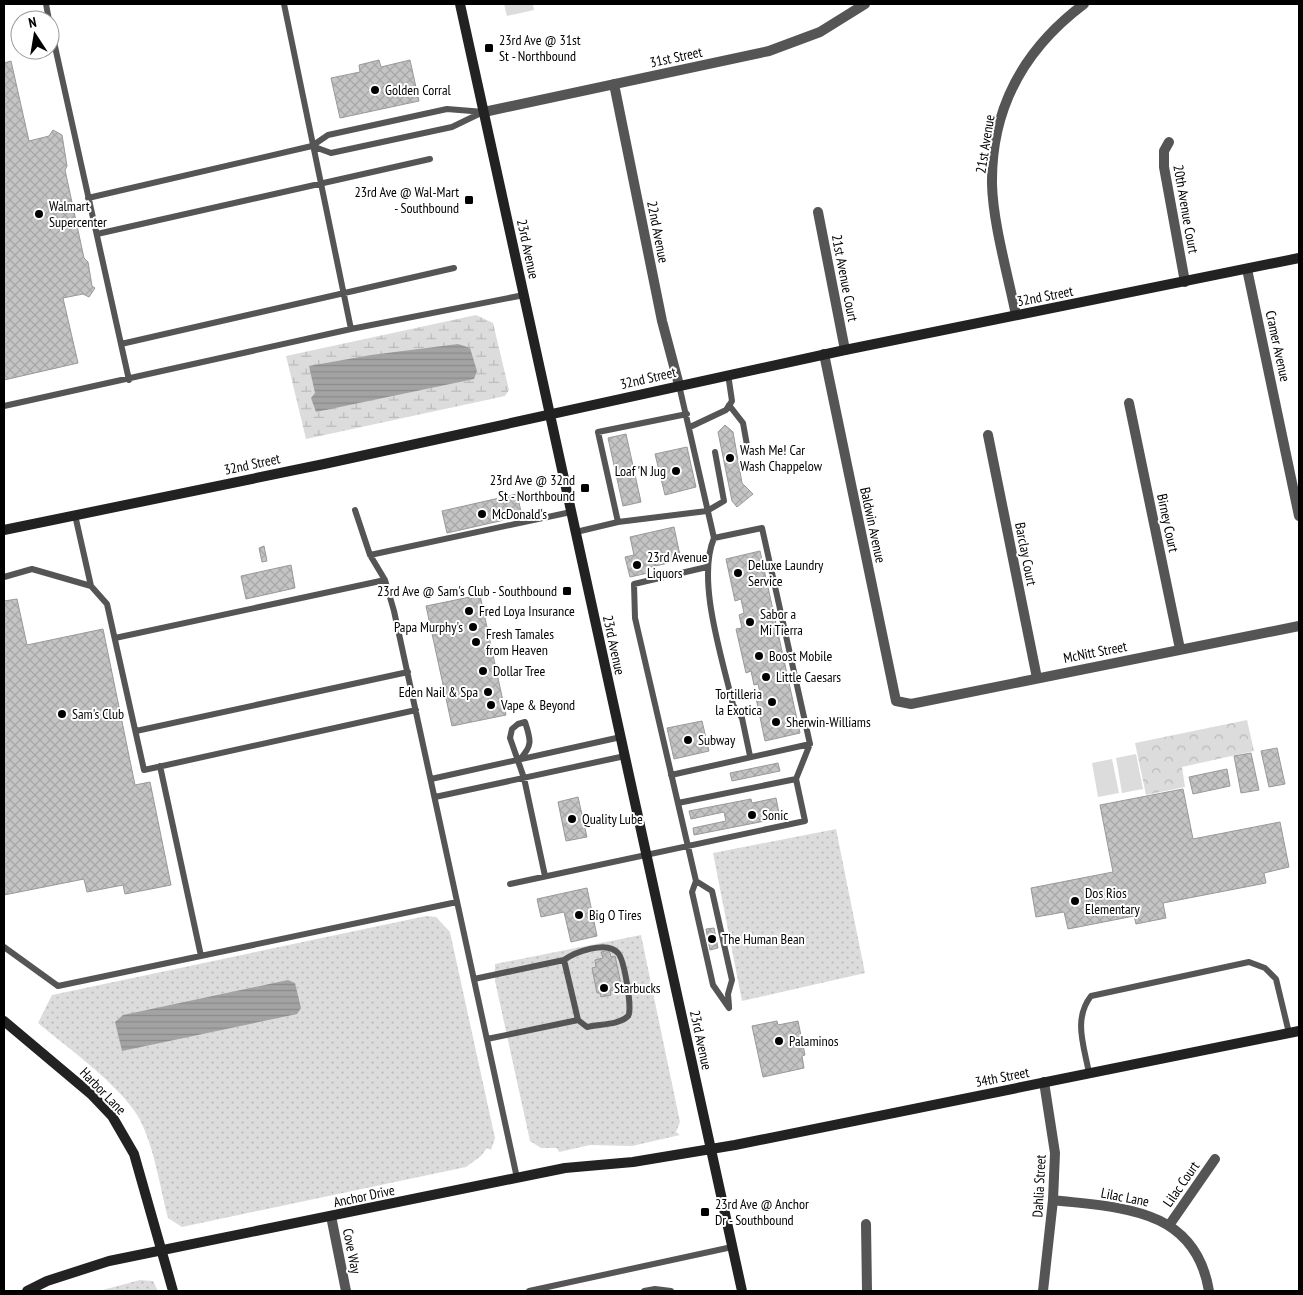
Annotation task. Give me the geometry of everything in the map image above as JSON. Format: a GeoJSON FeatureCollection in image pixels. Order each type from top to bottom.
{"type":"FeatureCollection","features":[{"type":"Feature","properties":{"kind":"street","name":"23rd Avenue"},"geometry":{"type":"LineString","coordinates":[[460,4],[742,1291]]}},
{"type":"Feature","properties":{"kind":"street","name":"31st Street"},"geometry":{"type":"LineString","coordinates":[[484,112],[770,51],[820,32],[865,4]]}},
{"type":"Feature","properties":{"kind":"street","name":"21st Avenue"},"geometry":{"type":"LineString","coordinates":[[1016,315],[994,200],[992,173],[997,137],[1007,100],[1019,72],[1053,28],[1084,4]]}},
{"type":"Feature","properties":{"kind":"street","name":"22nd Avenue"},"geometry":{"type":"LineString","coordinates":[[614,84],[662,321],[678,385]]}},
{"type":"Feature","properties":{"kind":"street","name":"20th Avenue Court"},"geometry":{"type":"LineString","coordinates":[[1170,142],[1164,151],[1164,167],[1185,282]]}},
{"type":"Feature","properties":{"kind":"street","name":"21st Avenue Court"},"geometry":{"type":"LineString","coordinates":[[818,212],[845,350]]}},
{"type":"Feature","properties":{"kind":"street","name":"32nd Street"},"geometry":{"type":"LineString","coordinates":[[4,530],[550,414],[728,374],[1299,258]]}},
{"type":"Feature","properties":{"kind":"street","name":"Cramer Avenue"},"geometry":{"type":"LineString","coordinates":[[1247,270],[1299,516]]}},
{"type":"Feature","properties":{"kind":"street","name":"Baldwin Avenue"},"geometry":{"type":"LineString","coordinates":[[824,354],[896,702]]}},
{"type":"Feature","properties":{"kind":"street","name":"Birney Court"},"geometry":{"type":"LineString","coordinates":[[1129,403],[1180,649]]}},
{"type":"Feature","properties":{"kind":"street","name":"Barclay Court"},"geometry":{"type":"LineString","coordinates":[[988,435],[1037,678]]}},
{"type":"Feature","properties":{"kind":"street","name":"McNitt Street"},"geometry":{"type":"LineString","coordinates":[[896,702],[911,704],[1299,626]]}},
{"type":"Feature","properties":{"kind":"street","name":"Harbor Lane"},"geometry":{"type":"LineString","coordinates":[[4,1021],[92,1095],[112,1116],[134,1154],[173,1291]]}},
{"type":"Feature","properties":{"kind":"street","name":"34th Street"},"geometry":{"type":"LineString","coordinates":[[711,1149],[1294,1032]]}},
{"type":"Feature","properties":{"kind":"street","name":"Dahlia Street"},"geometry":{"type":"LineString","coordinates":[[1043,1291],[1053,1200],[1055,1154],[1044,1082]]}},
{"type":"Feature","properties":{"kind":"street","name":"Anchor Drive"},"geometry":{"type":"LineString","coordinates":[[27,1291],[47,1281],[109,1261],[565,1168],[633,1162],[711,1149]]}},
{"type":"Feature","properties":{"kind":"street","name":"Lilac Court"},"geometry":{"type":"LineString","coordinates":[[1170,1224],[1215,1159]]}},
{"type":"Feature","properties":{"kind":"street","name":"Lilac Lane"},"geometry":{"type":"LineString","coordinates":[[1053,1200],[1132,1210],[1170,1224],[1194,1251],[1206,1276],[1208,1291]]}},
{"type":"Feature","properties":{"kind":"street","name":"Cove Way"},"geometry":{"type":"LineString","coordinates":[[331,1216],[346,1291]]}},
{"type":"Feature","properties":{"kind":"street"},"geometry":{"type":"LineString","coordinates":[[866,1224],[867,1291]]}},
{"type":"Feature","properties":{"kind":"lane"},"geometry":{"type":"LineString","coordinates":[[284,4],[351,329]]}},
{"type":"Feature","properties":{"kind":"lane"},"geometry":{"type":"LineString","coordinates":[[58,60],[128,380]]}},
{"type":"Feature","properties":{"kind":"lane"},"geometry":{"type":"LineString","coordinates":[[88,198],[312,146],[328,135],[447,109],[484,112]]}},
{"type":"Feature","properties":{"kind":"lane"},"geometry":{"type":"LineString","coordinates":[[312,146],[331,153],[452,127],[484,112]]}},
{"type":"Feature","properties":{"kind":"lane"},"geometry":{"type":"LineString","coordinates":[[97,234],[430,159]]}},
{"type":"Feature","properties":{"kind":"lane"},"geometry":{"type":"LineString","coordinates":[[121,344],[454,268]]}},
{"type":"Feature","properties":{"kind":"lane"},"geometry":{"type":"LineString","coordinates":[[4,406],[351,329],[524,295]]}},
{"type":"Feature","properties":{"kind":"lane"},"geometry":{"type":"LineString","coordinates":[[690,427],[726,410],[732,402],[728,374]]}},
{"type":"Feature","properties":{"kind":"lane"},"geometry":{"type":"LineString","coordinates":[[678,385],[687,414],[714,538],[708,552],[707,567],[710,601],[733,706],[742,718],[750,756]]}},
{"type":"Feature","properties":{"kind":"lane"},"geometry":{"type":"LineString","coordinates":[[729,405],[743,422],[747,445]]}},
{"type":"Feature","properties":{"kind":"lane"},"geometry":{"type":"LineString","coordinates":[[618,522],[598,432],[687,414]]}},
{"type":"Feature","properties":{"kind":"lane"},"geometry":{"type":"LineString","coordinates":[[576,532],[618,522],[707,510],[724,501],[715,452]]}},
{"type":"Feature","properties":{"kind":"lane"},"geometry":{"type":"LineString","coordinates":[[355,510],[370,554],[385,580],[408,672],[517,1178]]}},
{"type":"Feature","properties":{"kind":"lane"},"geometry":{"type":"LineString","coordinates":[[370,554],[571,512]]}},
{"type":"Feature","properties":{"kind":"lane"},"geometry":{"type":"LineString","coordinates":[[75,515],[91,586],[107,604],[144,770],[416,710]]}},
{"type":"Feature","properties":{"kind":"lane"},"geometry":{"type":"LineString","coordinates":[[510,884],[805,821],[796,778],[810,744],[762,528],[714,538]]}},
{"type":"Feature","properties":{"kind":"lane"},"geometry":{"type":"LineString","coordinates":[[696,880],[712,891],[732,980],[728,994],[729,1008],[713,985],[692,892],[696,880],[635,618],[634,584],[707,567]]}},
{"type":"Feature","properties":{"kind":"lane"},"geometry":{"type":"LineString","coordinates":[[4,578],[32,570],[91,586]]}},
{"type":"Feature","properties":{"kind":"lane"},"geometry":{"type":"LineString","coordinates":[[115,638],[385,580]]}},
{"type":"Feature","properties":{"kind":"lane"},"geometry":{"type":"LineString","coordinates":[[136,731],[408,672]]}},
{"type":"Feature","properties":{"kind":"lane"},"geometry":{"type":"LineString","coordinates":[[519,760],[529,750],[530,742],[525,722],[518,724],[512,730],[510,738],[524,778],[546,876]]}},
{"type":"Feature","properties":{"kind":"lane"},"geometry":{"type":"LineString","coordinates":[[431,779],[621,738]]}},
{"type":"Feature","properties":{"kind":"lane"},"geometry":{"type":"LineString","coordinates":[[671,775],[810,744]]}},
{"type":"Feature","properties":{"kind":"lane"},"geometry":{"type":"LineString","coordinates":[[435,797],[625,756]]}},
{"type":"Feature","properties":{"kind":"lane"},"geometry":{"type":"LineString","coordinates":[[160,766],[201,956]]}},
{"type":"Feature","properties":{"kind":"lane"},"geometry":{"type":"LineString","coordinates":[[678,803],[796,778]]}},
{"type":"Feature","properties":{"kind":"lane"},"geometry":{"type":"LineString","coordinates":[[4,946],[58,986],[457,902]]}},
{"type":"Feature","properties":{"kind":"lane"},"geometry":{"type":"LineString","coordinates":[[474,979],[564,960],[572,954],[605,947],[612,948],[620,955],[631,1012],[622,1020],[587,1026],[578,1020],[564,960]]}},
{"type":"Feature","properties":{"kind":"lane"},"geometry":{"type":"LineString","coordinates":[[1089,1073],[1079,1022],[1083,1006],[1091,996],[1249,962],[1265,968],[1276,979],[1294,1032]]}},
{"type":"Feature","properties":{"kind":"lane"},"geometry":{"type":"LineString","coordinates":[[487,1039],[578,1020]]}},
{"type":"Feature","properties":{"kind":"lane"},"geometry":{"type":"LineString","coordinates":[[530,1291],[539,1287],[732,1247]]}},
{"type":"Feature","properties":{"kind":"lane"},"geometry":{"type":"LineString","coordinates":[[644,1291],[655,1289],[671,1291]]}},
{"type":"Feature","properties":{"kind":"green space"},"geometry":{"type":"Polygon","coordinates":[[[504,4],[533,4],[534,10],[507,16],[504,4]]]}},
{"type":"Feature","properties":{"kind":"green space"},"geometry":{"type":"Polygon","coordinates":[[[476,315],[493,323],[509,390],[505,396],[306,439],[286,356],[476,315]]]}},
{"type":"Feature","properties":{"kind":"green space"},"geometry":{"type":"Polygon","coordinates":[[[1247,720],[1254,751],[1182,767],[1185,787],[1146,795],[1135,743],[1247,720]]]}},
{"type":"Feature","properties":{"kind":"green space"},"geometry":{"type":"Polygon","coordinates":[[[1136,754],[1143,789],[1122,793],[1116,758],[1136,754]]]}},
{"type":"Feature","properties":{"kind":"green space"},"geometry":{"type":"Polygon","coordinates":[[[1112,759],[1119,793],[1098,797],[1092,763],[1112,759]]]}},
{"type":"Feature","properties":{"kind":"green space"},"geometry":{"type":"Polygon","coordinates":[[[836,829],[865,973],[742,1001],[713,853],[836,829]]]}},
{"type":"Feature","properties":{"kind":"green space"},"geometry":{"type":"Polygon","coordinates":[[[426,916],[436,917],[450,932],[495,1138],[491,1150],[487,1148],[481,1156],[466,1167],[182,1227],[168,1218],[149,1141],[139,1118],[130,1105],[93,1068],[38,1023],[52,995],[426,916]]]}},
{"type":"Feature","properties":{"kind":"green space"},"geometry":{"type":"Polygon","coordinates":[[[641,935],[680,1122],[676,1132],[680,1135],[632,1146],[590,1145],[559,1152],[557,1148],[541,1148],[530,1141],[495,981],[495,964],[641,935]]]}},
{"type":"Feature","properties":{"kind":"green space"},"geometry":{"type":"Polygon","coordinates":[[[140,1280],[153,1281],[158,1291],[99,1291],[140,1280]]]}},
{"type":"Feature","properties":{"kind":"shaded area"},"geometry":{"type":"Polygon","coordinates":[[[458,344],[470,348],[477,371],[474,379],[316,412],[311,398],[315,393],[309,366],[371,355],[458,344]]]}},
{"type":"Feature","properties":{"kind":"shaded area"},"geometry":{"type":"Polygon","coordinates":[[[288,980],[295,983],[301,1008],[297,1014],[122,1051],[115,1022],[123,1015],[288,980]]]}},
{"type":"Feature","properties":{"kind":"building","name":"Golden Corral"},"geometry":{"type":"Polygon","coordinates":[[[379,60],[381,67],[410,60],[419,101],[340,118],[331,78],[360,72],[359,65],[379,60]]]}},
{"type":"Feature","properties":{"kind":"building","name":"Walmart Supercenter"},"geometry":{"type":"Polygon","coordinates":[[[11,61],[29,141],[49,136],[53,130],[62,135],[67,166],[65,170],[84,258],[88,262],[92,286],[95,288],[89,297],[83,294],[63,298],[78,363],[4,380],[4,63],[11,61]]]}},
{"type":"Feature","properties":{"kind":"building","name":"Wash Me! Car Wash Chappelow"},"geometry":{"type":"Polygon","coordinates":[[[725,425],[733,432],[742,483],[753,494],[737,507],[732,501],[718,432],[725,425]]]}},
{"type":"Feature","properties":{"kind":"building"},"geometry":{"type":"Polygon","coordinates":[[[626,434],[641,502],[623,506],[608,438],[626,434]]]}},
{"type":"Feature","properties":{"kind":"building","name":"Loaf 'N Jug"},"geometry":{"type":"Polygon","coordinates":[[[687,447],[696,487],[665,495],[655,454],[687,447]]]}},
{"type":"Feature","properties":{"kind":"building","name":"McDonald's"},"geometry":{"type":"Polygon","coordinates":[[[517,494],[522,516],[447,533],[442,511],[517,494]]]}},
{"type":"Feature","properties":{"kind":"building"},"geometry":{"type":"Polygon","coordinates":[[[674,527],[681,560],[647,568],[648,573],[630,577],[625,557],[634,555],[630,537],[674,527]]]}},
{"type":"Feature","properties":{"kind":"building"},"geometry":{"type":"Polygon","coordinates":[[[264,546],[267,561],[262,562],[259,548],[264,546]]]}},
{"type":"Feature","properties":{"kind":"building"},"geometry":{"type":"Polygon","coordinates":[[[760,551],[800,733],[765,741],[756,698],[761,697],[758,684],[754,685],[751,671],[746,673],[736,629],[742,628],[739,615],[744,613],[741,599],[735,601],[726,559],[760,551]]]}},
{"type":"Feature","properties":{"kind":"building"},"geometry":{"type":"Polygon","coordinates":[[[291,565],[295,588],[246,599],[241,576],[291,565]]]}},
{"type":"Feature","properties":{"kind":"building"},"geometry":{"type":"Polygon","coordinates":[[[480,595],[506,715],[452,726],[426,606],[480,595]]]}},
{"type":"Feature","properties":{"kind":"building","name":"Sam's Club"},"geometry":{"type":"Polygon","coordinates":[[[17,599],[27,645],[103,629],[135,785],[150,782],[171,885],[125,894],[123,885],[87,892],[84,879],[4,895],[4,601],[17,599]]]}},
{"type":"Feature","properties":{"kind":"building","name":"Subway"},"geometry":{"type":"Polygon","coordinates":[[[702,721],[709,751],[674,759],[667,728],[702,721]]]}},
{"type":"Feature","properties":{"kind":"building"},"geometry":{"type":"Polygon","coordinates":[[[1277,748],[1285,784],[1269,787],[1261,751],[1277,748]]]}},
{"type":"Feature","properties":{"kind":"building"},"geometry":{"type":"Polygon","coordinates":[[[1251,753],[1259,790],[1241,793],[1234,756],[1251,753]]]}},
{"type":"Feature","properties":{"kind":"building"},"geometry":{"type":"Polygon","coordinates":[[[778,763],[780,771],[732,781],[730,773],[778,763]]]}},
{"type":"Feature","properties":{"kind":"building"},"geometry":{"type":"Polygon","coordinates":[[[1227,769],[1230,786],[1193,794],[1189,777],[1227,769]]]}},
{"type":"Feature","properties":{"kind":"building"},"geometry":{"type":"Polygon","coordinates":[[[1183,789],[1193,839],[1280,822],[1289,867],[1264,873],[1266,883],[1163,903],[1166,918],[1136,924],[1134,916],[1068,929],[1064,912],[1036,917],[1031,888],[1113,872],[1100,805],[1183,789]]]}},
{"type":"Feature","properties":{"kind":"building","name":"Quality Lube"},"geometry":{"type":"Polygon","coordinates":[[[578,797],[587,837],[566,841],[558,802],[578,797]]]}},
{"type":"Feature","properties":{"kind":"building","name":"Sonic"},"geometry":{"type":"Polygon","coordinates":[[[776,798],[780,818],[694,835],[693,828],[726,821],[724,812],[691,819],[689,811],[751,799],[752,803],[776,798]]]}},
{"type":"Feature","properties":{"kind":"building","name":"Big O Tires"},"geometry":{"type":"Polygon","coordinates":[[[587,888],[597,936],[571,942],[564,912],[541,917],[537,899],[587,888]]]}},
{"type":"Feature","properties":{"kind":"building","name":"The Human Bean"},"geometry":{"type":"Polygon","coordinates":[[[714,928],[718,948],[710,950],[706,929],[714,928]]]}},
{"type":"Feature","properties":{"kind":"building"},"geometry":{"type":"Polygon","coordinates":[[[609,950],[611,957],[615,956],[622,989],[610,991],[611,995],[601,997],[600,993],[597,993],[592,968],[596,967],[595,960],[603,958],[601,952],[609,950]]]}},
{"type":"Feature","properties":{"kind":"building","name":"Palaminos"},"geometry":{"type":"Polygon","coordinates":[[[777,1021],[778,1025],[798,1021],[805,1055],[802,1056],[804,1068],[763,1077],[752,1026],[777,1021]]]}},
{"type":"Feature","properties":{"kind":"place","name":"23rd Ave @ 31st St - Northbound"},"geometry":{"type":"Point","coordinates":[489,48]}},
{"type":"Feature","properties":{"kind":"place","name":"Golden Corral"},"geometry":{"type":"Point","coordinates":[375,90]}},
{"type":"Feature","properties":{"kind":"place","name":"23rd Ave @ Wal-Mart - Southbound"},"geometry":{"type":"Point","coordinates":[469,200]}},
{"type":"Feature","properties":{"kind":"place","name":"Walmart Supercenter"},"geometry":{"type":"Point","coordinates":[39,214]}},
{"type":"Feature","properties":{"kind":"place","name":"Wash Me! Car Wash Chappelow"},"geometry":{"type":"Point","coordinates":[730,458]}},
{"type":"Feature","properties":{"kind":"place","name":"Loaf 'N Jug"},"geometry":{"type":"Point","coordinates":[676,471]}},
{"type":"Feature","properties":{"kind":"place","name":"23rd Ave @ 32nd St - Northbound"},"geometry":{"type":"Point","coordinates":[585,488]}},
{"type":"Feature","properties":{"kind":"place","name":"McDonald's"},"geometry":{"type":"Point","coordinates":[482,514]}},
{"type":"Feature","properties":{"kind":"place","name":"23rd Avenue Liquors"},"geometry":{"type":"Point","coordinates":[637,565]}},
{"type":"Feature","properties":{"kind":"place","name":"Deluxe Laundry Service"},"geometry":{"type":"Point","coordinates":[738,573]}},
{"type":"Feature","properties":{"kind":"place","name":"23rd Ave @ Sam's Club - Southbound"},"geometry":{"type":"Point","coordinates":[567,591]}},
{"type":"Feature","properties":{"kind":"place","name":"Fred Loya Insurance"},"geometry":{"type":"Point","coordinates":[469,611]}},
{"type":"Feature","properties":{"kind":"place","name":"Sabor a Mi Tierra"},"geometry":{"type":"Point","coordinates":[750,622]}},
{"type":"Feature","properties":{"kind":"place","name":"Papa Murphy's"},"geometry":{"type":"Point","coordinates":[473,627]}},
{"type":"Feature","properties":{"kind":"place","name":"Fresh Tamales from Heaven"},"geometry":{"type":"Point","coordinates":[476,642]}},
{"type":"Feature","properties":{"kind":"place","name":"Boost Mobile"},"geometry":{"type":"Point","coordinates":[759,656]}},
{"type":"Feature","properties":{"kind":"place","name":"Dollar Tree"},"geometry":{"type":"Point","coordinates":[483,671]}},
{"type":"Feature","properties":{"kind":"place","name":"Little Caesars"},"geometry":{"type":"Point","coordinates":[766,677]}},
{"type":"Feature","properties":{"kind":"place","name":"Eden Nail & Spa"},"geometry":{"type":"Point","coordinates":[488,692]}},
{"type":"Feature","properties":{"kind":"place","name":"Tortilleria la Exotica"},"geometry":{"type":"Point","coordinates":[772,702]}},
{"type":"Feature","properties":{"kind":"place","name":"Vape & Beyond"},"geometry":{"type":"Point","coordinates":[491,705]}},
{"type":"Feature","properties":{"kind":"place","name":"Sam's Club"},"geometry":{"type":"Point","coordinates":[62,714]}},
{"type":"Feature","properties":{"kind":"place","name":"Sherwin-Williams"},"geometry":{"type":"Point","coordinates":[776,722]}},
{"type":"Feature","properties":{"kind":"place","name":"Subway"},"geometry":{"type":"Point","coordinates":[688,740]}},
{"type":"Feature","properties":{"kind":"place","name":"Sonic"},"geometry":{"type":"Point","coordinates":[752,815]}},
{"type":"Feature","properties":{"kind":"place","name":"Quality Lube"},"geometry":{"type":"Point","coordinates":[572,819]}},
{"type":"Feature","properties":{"kind":"place","name":"Dos Rios Elementary"},"geometry":{"type":"Point","coordinates":[1075,901]}},
{"type":"Feature","properties":{"kind":"place","name":"Big O Tires"},"geometry":{"type":"Point","coordinates":[579,915]}},
{"type":"Feature","properties":{"kind":"place","name":"The Human Bean"},"geometry":{"type":"Point","coordinates":[712,939]}},
{"type":"Feature","properties":{"kind":"place","name":"Starbucks"},"geometry":{"type":"Point","coordinates":[604,988]}},
{"type":"Feature","properties":{"kind":"place","name":"Palaminos"},"geometry":{"type":"Point","coordinates":[779,1041]}},
{"type":"Feature","properties":{"kind":"place","name":"23rd Ave @ Anchor Dr - Southbound"},"geometry":{"type":"Point","coordinates":[705,1212]}}]}
